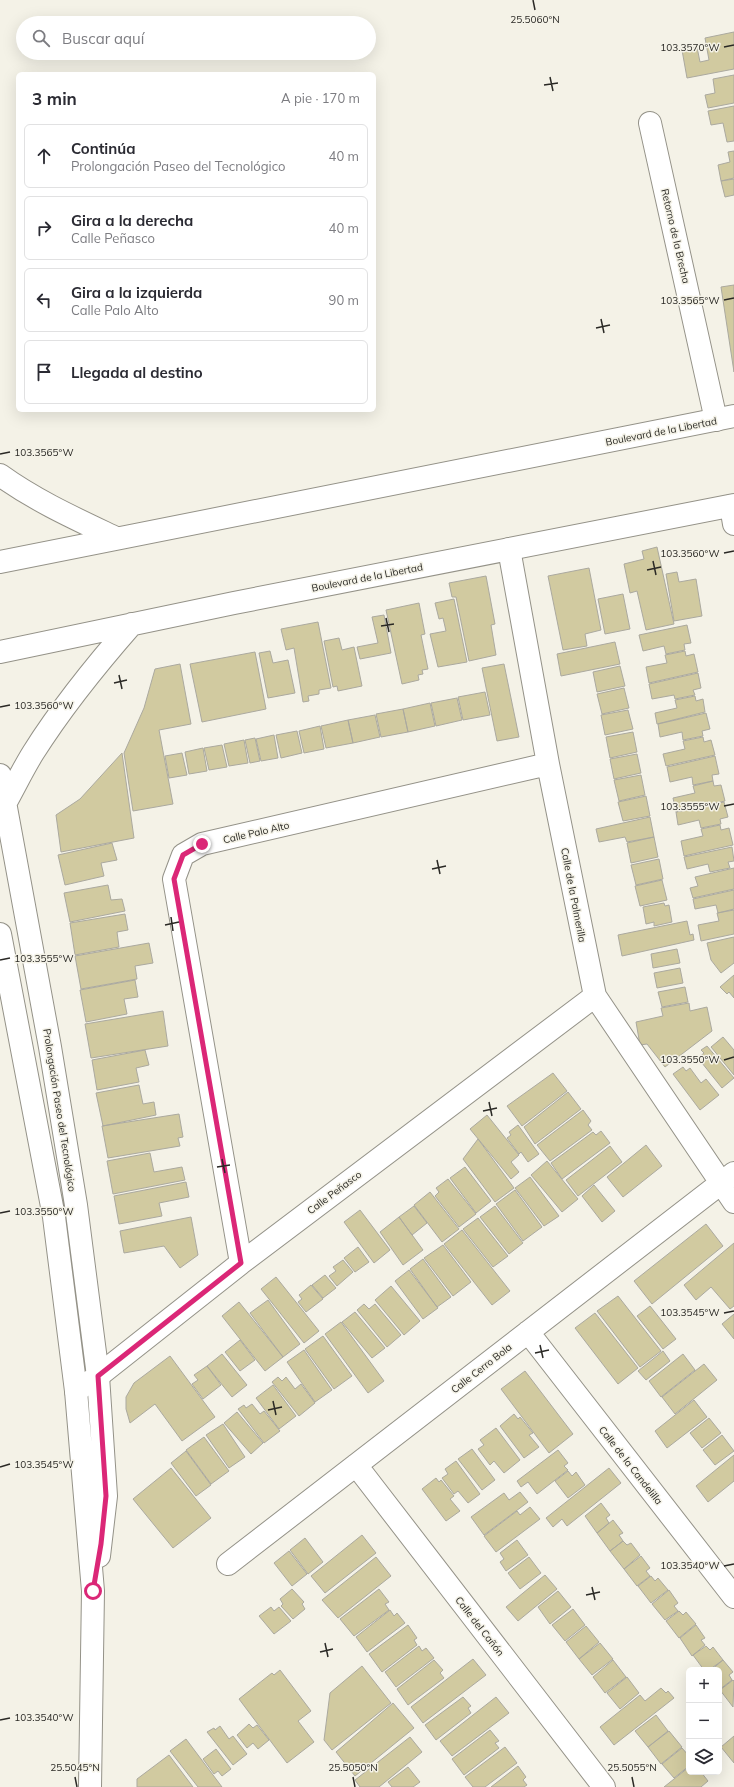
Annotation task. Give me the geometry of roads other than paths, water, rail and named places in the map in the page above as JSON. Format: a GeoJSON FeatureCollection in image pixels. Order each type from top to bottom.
{"type":"FeatureCollection","features":[{"type":"Feature","properties":{"kind":"street","name":"Retorno de la Brecha"},"geometry":{"type":"LineString","coordinates":[[650,123],[725,418]]}},
{"type":"Feature","properties":{"kind":"street","name":"Boulevard de la Libertad"},"geometry":{"type":"LineString","coordinates":[[0,562],[725,418]]}},
{"type":"Feature","properties":{"kind":"street"},"geometry":{"type":"LineString","coordinates":[[0,475],[64,514],[116,538]]}},
{"type":"Feature","properties":{"kind":"street","name":"Boulevard de la Libertad"},"geometry":{"type":"LineString","coordinates":[[0,652],[132,624],[509,549],[733,512]]}},
{"type":"Feature","properties":{"kind":"street","name":"Calle de la Palmerilla"},"geometry":{"type":"LineString","coordinates":[[509,549],[548,764],[595,996],[727,1178],[734,1202]]}},
{"type":"Feature","properties":{"kind":"street"},"geometry":{"type":"LineString","coordinates":[[6,802],[33,754],[63,709],[96,665],[132,624]]}},
{"type":"Feature","properties":{"kind":"street","name":"Calle Palo Alto"},"geometry":{"type":"LineString","coordinates":[[241,1263],[174,879],[183,855],[202,844],[548,764]]}},
{"type":"Feature","properties":{"kind":"street","name":"Prolongación Paseo del Tecnológico"},"geometry":{"type":"LineString","coordinates":[[0,775],[49,1039],[75,1198],[98,1376],[106,1496],[101,1544],[93,1591]]}},
{"type":"Feature","properties":{"kind":"street","name":"Prolongación Paseo del Tecnológico"},"geometry":{"type":"LineString","coordinates":[[0,934],[54,1217],[76,1391],[93,1591],[90,1787]]}},
{"type":"Feature","properties":{"kind":"street","name":"Calle Peñasco"},"geometry":{"type":"LineString","coordinates":[[76,1391],[98,1376],[241,1263],[595,996]]}},
{"type":"Feature","properties":{"kind":"street","name":"Calle Cerro Bola"},"geometry":{"type":"LineString","coordinates":[[228,1564],[727,1178]]}},
{"type":"Feature","properties":{"kind":"street","name":"Calle de la Candelilla"},"geometry":{"type":"LineString","coordinates":[[528,1332],[734,1597]]}},
{"type":"Feature","properties":{"kind":"street","name":"Calle del Cañón"},"geometry":{"type":"LineString","coordinates":[[356,1465],[604,1787]]}}]}
